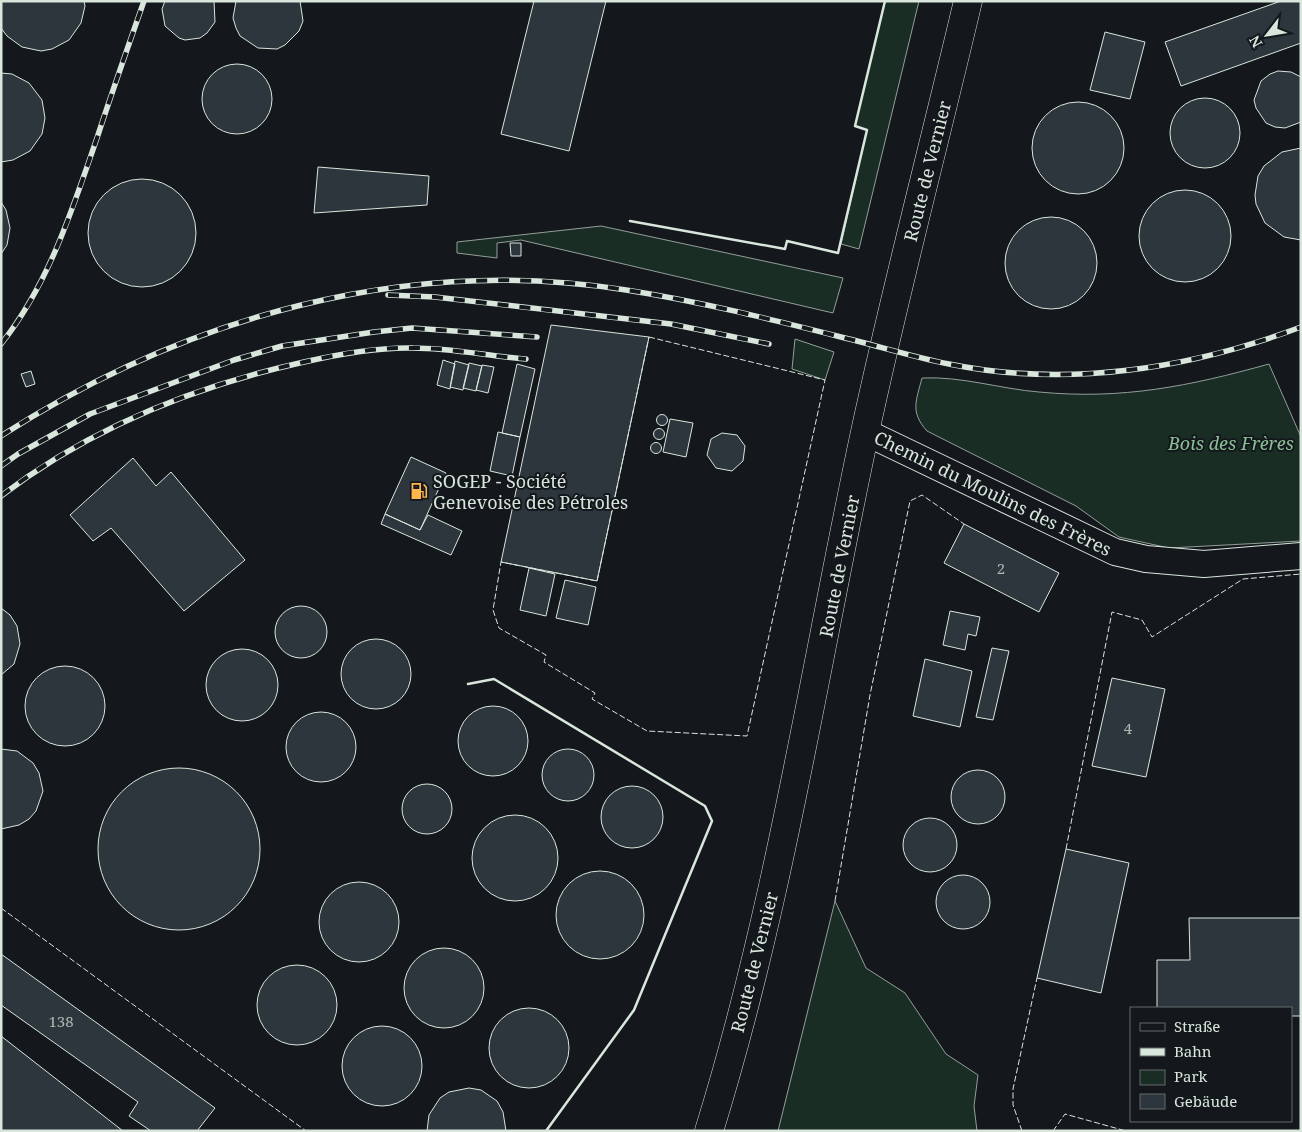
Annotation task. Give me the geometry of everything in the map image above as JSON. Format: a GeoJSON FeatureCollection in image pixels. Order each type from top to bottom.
{"type":"FeatureCollection","features":[{"type":"Feature","properties":{"kind":"main road","name":"Route de Vernier"},"geometry":{"type":"LineString","coordinates":[[709,1131],[767,915],[865,432],[968,1]]}},
{"type":"Feature","properties":{"kind":"street","name":"Chemin du Moulins des Frères"},"geometry":{"type":"LineString","coordinates":[[865,432],[1115,552],[1146,559],[1204,564],[1301,556]]}},
{"type":"Feature","properties":{"kind":"green space"},"geometry":{"type":"Polygon","coordinates":[[[885,1],[919,1],[859,249],[841,244],[867,130],[855,126],[885,1]]]}},
{"type":"Feature","properties":{"kind":"green space"},"geometry":{"type":"Polygon","coordinates":[[[601,226],[843,278],[833,313],[521,240],[497,243],[497,258],[457,253],[457,242],[601,226]]]}},
{"type":"Feature","properties":{"kind":"green space"},"geometry":{"type":"Polygon","coordinates":[[[795,339],[834,352],[825,380],[792,369],[795,339]]]}},
{"type":"Feature","properties":{"kind":"green space","name":"Bois des Frères"},"geometry":{"type":"Polygon","coordinates":[[[1269,364],[1301,437],[1301,541],[1169,548],[1119,537],[1076,506],[927,431],[916,412],[916,400],[922,378],[951,379],[1039,392],[1099,394],[1183,385],[1269,364]]]}},
{"type":"Feature","properties":{"kind":"green space"},"geometry":{"type":"Polygon","coordinates":[[[835,901],[866,968],[905,993],[946,1054],[978,1075],[974,1106],[977,1131],[778,1131],[835,901]]]}},
{"type":"Feature","properties":{"kind":"building"},"geometry":{"type":"Polygon","coordinates":[[[1,1],[84,1],[85,6],[81,23],[69,40],[52,49],[41,51],[22,47],[7,36],[1,28],[1,1]]]}},
{"type":"Feature","properties":{"kind":"building"},"geometry":{"type":"Polygon","coordinates":[[[165,1],[214,1],[215,22],[207,33],[200,38],[185,40],[179,38],[165,26],[162,9],[165,1]]]}},
{"type":"Feature","properties":{"kind":"building"},"geometry":{"type":"Polygon","coordinates":[[[236,1],[300,1],[303,21],[299,31],[285,45],[277,49],[258,48],[240,36],[236,28],[233,18],[236,1]]]}},
{"type":"Feature","properties":{"kind":"building"},"geometry":{"type":"Polygon","coordinates":[[[534,1],[606,1],[569,151],[501,134],[534,1]]]}},
{"type":"Feature","properties":{"kind":"building"},"geometry":{"type":"Polygon","coordinates":[[[1281,1],[1301,1],[1301,43],[1181,86],[1165,42],[1281,1]]]}},
{"type":"Feature","properties":{"kind":"building"},"geometry":{"type":"Polygon","coordinates":[[[1105,32],[1145,42],[1130,99],[1090,90],[1105,32]]]}},
{"type":"Feature","properties":{"kind":"building"},"geometry":{"type":"Polygon","coordinates":[[[237,64],[256,70],[266,80],[272,99],[266,118],[256,128],[237,134],[218,128],[208,118],[202,99],[208,80],[218,70],[237,64]]]}},
{"type":"Feature","properties":{"kind":"building"},"geometry":{"type":"Polygon","coordinates":[[[1278,71],[1291,72],[1301,77],[1301,122],[1285,128],[1275,127],[1266,123],[1256,108],[1254,100],[1261,81],[1278,71]]]}},
{"type":"Feature","properties":{"kind":"building"},"geometry":{"type":"Polygon","coordinates":[[[1,73],[12,74],[29,83],[42,100],[45,118],[42,134],[30,151],[13,160],[1,162],[1,73]]]}},
{"type":"Feature","properties":{"kind":"building"},"geometry":{"type":"Polygon","coordinates":[[[1205,98],[1218,101],[1230,108],[1237,120],[1240,133],[1237,146],[1230,158],[1218,165],[1205,168],[1192,165],[1180,158],[1173,146],[1170,133],[1173,120],[1180,108],[1192,101],[1205,98]]]}},
{"type":"Feature","properties":{"kind":"building"},"geometry":{"type":"Polygon","coordinates":[[[1078,102],[1087,103],[1104,110],[1116,122],[1123,139],[1123,157],[1116,174],[1104,186],[1087,193],[1078,194],[1069,193],[1052,186],[1040,174],[1033,157],[1032,148],[1033,139],[1040,122],[1052,110],[1069,103],[1078,102]]]}},
{"type":"Feature","properties":{"kind":"building"},"geometry":{"type":"Polygon","coordinates":[[[1301,148],[1301,240],[1284,237],[1265,223],[1256,204],[1255,195],[1258,176],[1264,166],[1282,152],[1301,148]]]}},
{"type":"Feature","properties":{"kind":"building"},"geometry":{"type":"Polygon","coordinates":[[[318,167],[429,176],[427,205],[314,213],[318,167]]]}},
{"type":"Feature","properties":{"kind":"building"},"geometry":{"type":"Polygon","coordinates":[[[142,179],[163,183],[180,195],[192,212],[196,233],[192,254],[180,271],[163,283],[142,287],[121,283],[104,271],[92,254],[88,233],[92,212],[104,195],[121,183],[142,179]]]}},
{"type":"Feature","properties":{"kind":"building"},"geometry":{"type":"Polygon","coordinates":[[[1185,190],[1203,194],[1217,204],[1227,218],[1231,236],[1227,254],[1217,268],[1203,278],[1185,282],[1167,278],[1153,268],[1143,254],[1139,236],[1143,218],[1153,204],[1167,194],[1185,190]]]}},
{"type":"Feature","properties":{"kind":"building"},"geometry":{"type":"Polygon","coordinates":[[[1,202],[6,210],[10,228],[7,245],[1,254],[1,202]]]}},
{"type":"Feature","properties":{"kind":"building"},"geometry":{"type":"Polygon","coordinates":[[[1051,217],[1069,221],[1083,231],[1093,245],[1097,263],[1093,281],[1083,295],[1069,305],[1051,309],[1033,305],[1019,295],[1009,281],[1005,263],[1009,245],[1019,231],[1033,221],[1051,217]]]}},
{"type":"Feature","properties":{"kind":"building"},"geometry":{"type":"Polygon","coordinates":[[[510,243],[521,243],[521,256],[511,256],[510,243]]]}},
{"type":"Feature","properties":{"kind":"building"},"geometry":{"type":"Polygon","coordinates":[[[551,325],[649,337],[597,581],[501,562],[551,325]]]}},
{"type":"Feature","properties":{"kind":"building"},"geometry":{"type":"Polygon","coordinates":[[[443,360],[455,364],[450,389],[437,385],[443,360]]]}},
{"type":"Feature","properties":{"kind":"building"},"geometry":{"type":"Polygon","coordinates":[[[455,361],[469,365],[463,390],[450,387],[455,361]]]}},
{"type":"Feature","properties":{"kind":"building"},"geometry":{"type":"Polygon","coordinates":[[[469,363],[482,366],[476,391],[463,388],[469,363]]]}},
{"type":"Feature","properties":{"kind":"building"},"geometry":{"type":"Polygon","coordinates":[[[517,364],[535,369],[520,437],[502,433],[517,364]]]}},
{"type":"Feature","properties":{"kind":"building"},"geometry":{"type":"Polygon","coordinates":[[[482,365],[494,367],[488,393],[476,390],[482,365]]]}},
{"type":"Feature","properties":{"kind":"building"},"geometry":{"type":"Polygon","coordinates":[[[31,371],[35,384],[26,387],[21,374],[31,371]]]}},
{"type":"Feature","properties":{"kind":"building"},"geometry":{"type":"Polygon","coordinates":[[[662,414],[668,420],[662,426],[656,420],[662,414]]]}},
{"type":"Feature","properties":{"kind":"building"},"geometry":{"type":"Polygon","coordinates":[[[670,419],[693,423],[686,457],[663,452],[670,419]]]}},
{"type":"Feature","properties":{"kind":"building"},"geometry":{"type":"Polygon","coordinates":[[[659,428],[665,434],[659,440],[653,434],[659,428]]]}},
{"type":"Feature","properties":{"kind":"building"},"geometry":{"type":"Polygon","coordinates":[[[498,432],[520,437],[512,476],[490,471],[498,432]]]}},
{"type":"Feature","properties":{"kind":"building"},"geometry":{"type":"Polygon","coordinates":[[[722,433],[737,435],[745,446],[743,461],[732,471],[716,468],[707,455],[711,439],[722,433]]]}},
{"type":"Feature","properties":{"kind":"building"},"geometry":{"type":"Polygon","coordinates":[[[656,442],[662,448],[656,454],[650,448],[656,442]]]}},
{"type":"Feature","properties":{"kind":"building"},"geometry":{"type":"Polygon","coordinates":[[[411,457],[446,473],[420,530],[385,514],[411,457]]]}},
{"type":"Feature","properties":{"kind":"building"},"geometry":{"type":"Polygon","coordinates":[[[133,458],[156,486],[171,472],[245,560],[184,611],[111,528],[93,541],[70,515],[133,458]]]}},
{"type":"Feature","properties":{"kind":"building"},"geometry":{"type":"Polygon","coordinates":[[[385,514],[420,530],[428,515],[462,531],[451,555],[381,524],[385,514]]]}},
{"type":"Feature","properties":{"kind":"building"},"geometry":{"type":"Polygon","coordinates":[[[964,524],[1059,573],[1039,612],[944,563],[964,524]]]}},
{"type":"Feature","properties":{"kind":"building"},"geometry":{"type":"Polygon","coordinates":[[[529,568],[555,574],[546,616],[520,610],[529,568]]]}},
{"type":"Feature","properties":{"kind":"building"},"geometry":{"type":"Polygon","coordinates":[[[565,580],[596,587],[588,625],[556,618],[565,580]]]}},
{"type":"Feature","properties":{"kind":"building"},"geometry":{"type":"Polygon","coordinates":[[[296,606],[306,606],[320,613],[327,627],[327,637],[320,651],[306,658],[296,658],[286,654],[279,647],[275,637],[275,627],[279,617],[286,610],[296,606]]]}},
{"type":"Feature","properties":{"kind":"building"},"geometry":{"type":"Polygon","coordinates":[[[1,608],[10,615],[17,626],[20,644],[14,664],[1,675],[1,608]]]}},
{"type":"Feature","properties":{"kind":"building"},"geometry":{"type":"Polygon","coordinates":[[[950,611],[980,617],[976,636],[968,634],[965,650],[943,645],[950,611]]]}},
{"type":"Feature","properties":{"kind":"building"},"geometry":{"type":"Polygon","coordinates":[[[376,639],[395,645],[405,655],[411,674],[405,693],[395,703],[376,709],[357,703],[347,693],[341,674],[347,655],[357,645],[376,639]]]}},
{"type":"Feature","properties":{"kind":"building"},"geometry":{"type":"Polygon","coordinates":[[[992,648],[1009,651],[993,720],[976,717],[992,648]]]}},
{"type":"Feature","properties":{"kind":"building"},"geometry":{"type":"Polygon","coordinates":[[[242,649],[262,655],[272,665],[278,685],[272,705],[262,715],[242,721],[222,715],[212,705],[206,685],[212,665],[222,655],[242,649]]]}},
{"type":"Feature","properties":{"kind":"building"},"geometry":{"type":"Polygon","coordinates":[[[925,659],[972,671],[960,727],[913,716],[925,659]]]}},
{"type":"Feature","properties":{"kind":"building"},"geometry":{"type":"Polygon","coordinates":[[[65,666],[80,669],[93,678],[102,691],[105,706],[102,721],[93,734],[80,743],[65,746],[50,743],[37,734],[28,721],[25,706],[28,691],[37,678],[50,669],[65,666]]]}},
{"type":"Feature","properties":{"kind":"building"},"geometry":{"type":"Polygon","coordinates":[[[1112,678],[1165,689],[1146,777],[1092,766],[1112,678]]]}},
{"type":"Feature","properties":{"kind":"building"},"geometry":{"type":"Polygon","coordinates":[[[493,706],[506,709],[518,716],[525,728],[528,741],[525,754],[518,766],[506,773],[493,776],[480,773],[468,766],[461,754],[458,741],[461,728],[468,716],[480,709],[493,706]]]}},
{"type":"Feature","properties":{"kind":"building"},"geometry":{"type":"Polygon","coordinates":[[[328,712],[341,718],[350,727],[354,733],[356,747],[354,761],[346,772],[335,780],[314,782],[307,780],[296,772],[288,761],[286,740],[288,733],[296,722],[307,714],[328,712]]]}},
{"type":"Feature","properties":{"kind":"building"},"geometry":{"type":"Polygon","coordinates":[[[1,749],[17,751],[33,763],[39,773],[43,791],[36,811],[29,819],[19,825],[1,829],[1,749]]]}},
{"type":"Feature","properties":{"kind":"building"},"geometry":{"type":"Polygon","coordinates":[[[563,749],[573,749],[587,756],[594,770],[594,780],[587,794],[573,801],[563,801],[553,797],[546,790],[542,780],[542,770],[546,760],[553,753],[563,749]]]}},
{"type":"Feature","properties":{"kind":"building"},"geometry":{"type":"Polygon","coordinates":[[[179,768],[195,770],[210,775],[224,782],[236,792],[246,804],[253,818],[258,833],[260,849],[258,865],[253,880],[246,894],[236,906],[224,916],[210,923],[195,928],[179,930],[163,928],[148,923],[134,916],[122,906],[112,894],[105,880],[100,865],[98,849],[100,833],[105,818],[112,804],[122,792],[134,782],[148,775],[163,770],[179,768]]]}},
{"type":"Feature","properties":{"kind":"building"},"geometry":{"type":"Polygon","coordinates":[[[978,770],[988,772],[997,778],[1003,787],[1005,797],[1003,807],[997,816],[988,822],[978,824],[968,822],[959,816],[953,807],[951,797],[953,787],[959,778],[968,772],[978,770]]]}},
{"type":"Feature","properties":{"kind":"building"},"geometry":{"type":"Polygon","coordinates":[[[422,784],[432,784],[445,791],[452,804],[452,814],[445,827],[432,834],[422,834],[413,830],[406,823],[402,814],[402,804],[406,795],[413,788],[422,784]]]}},
{"type":"Feature","properties":{"kind":"building"},"geometry":{"type":"Polygon","coordinates":[[[632,786],[649,791],[654,795],[658,800],[663,817],[658,834],[654,839],[649,843],[632,848],[615,843],[610,839],[606,834],[601,817],[606,800],[610,795],[615,791],[632,786]]]}},
{"type":"Feature","properties":{"kind":"building"},"geometry":{"type":"Polygon","coordinates":[[[515,815],[531,818],[539,822],[551,834],[555,842],[558,858],[555,874],[551,882],[539,894],[531,898],[515,901],[499,898],[491,894],[479,882],[475,874],[472,858],[475,842],[479,834],[491,822],[499,818],[515,815]]]}},
{"type":"Feature","properties":{"kind":"building"},"geometry":{"type":"Polygon","coordinates":[[[930,818],[940,820],[949,826],[955,835],[957,845],[955,855],[949,864],[940,870],[930,872],[920,870],[911,864],[905,855],[903,845],[905,835],[911,826],[920,820],[930,818]]]}},
{"type":"Feature","properties":{"kind":"building"},"geometry":{"type":"Polygon","coordinates":[[[1066,849],[1129,863],[1101,993],[1037,978],[1066,849]]]}},
{"type":"Feature","properties":{"kind":"building"},"geometry":{"type":"Polygon","coordinates":[[[600,871],[617,875],[631,884],[640,898],[644,915],[640,932],[631,946],[617,955],[600,959],[583,955],[569,946],[560,932],[556,915],[560,898],[569,884],[583,875],[600,871]]]}},
{"type":"Feature","properties":{"kind":"building"},"geometry":{"type":"Polygon","coordinates":[[[963,875],[973,877],[982,883],[988,892],[990,902],[988,912],[982,921],[973,927],[963,929],[953,927],[944,921],[938,912],[936,902],[938,892],[944,883],[953,877],[963,875]]]}},
{"type":"Feature","properties":{"kind":"building"},"geometry":{"type":"Polygon","coordinates":[[[359,882],[374,885],[387,894],[396,907],[399,922],[396,937],[387,950],[374,959],[359,962],[344,959],[331,950],[322,937],[319,922],[322,907],[331,894],[344,885],[359,882]]]}},
{"type":"Feature","properties":{"kind":"building"},"geometry":{"type":"Polygon","coordinates":[[[1189,918],[1301,918],[1301,1016],[1292,1016],[1292,1007],[1157,1007],[1157,960],[1190,960],[1189,918]]]}},
{"type":"Feature","properties":{"kind":"building"},"geometry":{"type":"Polygon","coordinates":[[[444,948],[459,951],[472,960],[481,973],[484,988],[481,1003],[472,1016],[459,1025],[444,1028],[429,1025],[416,1016],[407,1003],[404,988],[407,973],[416,960],[429,951],[444,948]]]}},
{"type":"Feature","properties":{"kind":"building"},"geometry":{"type":"Polygon","coordinates":[[[1,954],[215,1108],[197,1131],[151,1131],[129,1116],[138,1102],[1,1005],[1,954]]]}},
{"type":"Feature","properties":{"kind":"building"},"geometry":{"type":"Polygon","coordinates":[[[297,965],[312,968],[325,977],[334,990],[337,1005],[334,1020],[325,1033],[312,1042],[297,1045],[282,1042],[269,1033],[260,1020],[257,1005],[260,990],[269,977],[282,968],[297,965]]]}},
{"type":"Feature","properties":{"kind":"building"},"geometry":{"type":"Polygon","coordinates":[[[529,1008],[544,1011],[557,1020],[566,1033],[569,1048],[566,1063],[557,1076],[544,1085],[529,1088],[514,1085],[501,1076],[492,1063],[489,1048],[492,1033],[501,1020],[514,1011],[529,1008]]]}},
{"type":"Feature","properties":{"kind":"building"},"geometry":{"type":"Polygon","coordinates":[[[382,1026],[397,1029],[410,1038],[419,1051],[422,1066],[419,1081],[410,1094],[397,1103],[382,1106],[367,1103],[354,1094],[345,1081],[342,1066],[345,1051],[354,1038],[367,1029],[382,1026]]]}},
{"type":"Feature","properties":{"kind":"building"},"geometry":{"type":"Polygon","coordinates":[[[1,1036],[123,1131],[1,1131],[1,1036]]]}},
{"type":"Feature","properties":{"kind":"building"},"geometry":{"type":"Polygon","coordinates":[[[469,1088],[481,1090],[497,1101],[503,1112],[506,1131],[427,1131],[429,1115],[440,1098],[449,1092],[469,1088]]]}},
{"type":"Feature","properties":{"kind":"railway"},"geometry":{"type":"LineString","coordinates":[[1,344],[33,297],[58,246],[144,1]]}},
{"type":"Feature","properties":{"kind":"railway"},"geometry":{"type":"LineString","coordinates":[[1,436],[72,394],[146,358],[222,328],[300,305],[380,289],[462,281],[544,281],[626,290],[742,313],[949,364],[993,371],[1038,374],[1083,374],[1172,363],[1259,342],[1301,327]]}},
{"type":"Feature","properties":{"kind":"railway"},"geometry":{"type":"LineString","coordinates":[[388,295],[435,297],[671,324],[769,344]]}},
{"type":"Feature","properties":{"kind":"railway"},"geometry":{"type":"LineString","coordinates":[[1,466],[18,454],[90,414],[234,360],[282,346],[412,328],[537,337]]}},
{"type":"Feature","properties":{"kind":"railway"},"geometry":{"type":"LineString","coordinates":[[1,496],[71,450],[145,412],[184,397],[263,372],[331,356],[385,349],[441,349],[526,359]]}},
{"type":"Feature","properties":{"kind":"fence"},"geometry":{"type":"LineString","coordinates":[[649,337],[825,380],[747,736],[647,731],[592,699],[595,693],[544,662],[546,655],[499,628],[493,610],[501,562],[597,581],[649,337]]}},
{"type":"Feature","properties":{"kind":"fence"},"geometry":{"type":"LineString","coordinates":[[835,901],[870,695],[910,501],[922,495],[964,524]]}},
{"type":"Feature","properties":{"kind":"fence"},"geometry":{"type":"LineString","coordinates":[[1066,849],[1112,612],[1142,620],[1152,637],[1243,579],[1301,574]]}},
{"type":"Feature","properties":{"kind":"fence"},"geometry":{"type":"LineString","coordinates":[[1,908],[306,1131]]}},
{"type":"Feature","properties":{"kind":"fence"},"geometry":{"type":"LineString","coordinates":[[1022,1131],[1013,1105],[1013,1089],[1037,978]]}},
{"type":"Feature","properties":{"kind":"fence"},"geometry":{"type":"LineString","coordinates":[[1053,1131],[1065,1114],[1126,1131]]}},
{"type":"Feature","properties":{"kind":"wall"},"geometry":{"type":"LineString","coordinates":[[630,221],[785,249],[787,241],[838,253],[867,130],[855,126],[885,1]]}},
{"type":"Feature","properties":{"kind":"wall"},"geometry":{"type":"LineString","coordinates":[[468,684],[494,679],[705,806],[712,821],[634,1010],[546,1131]]}},
{"type":"Feature","properties":{"kind":"place","name":"SOGEP - Société Genevoise des Pétroles"},"geometry":{"type":"Point","coordinates":[419,491]}}]}
